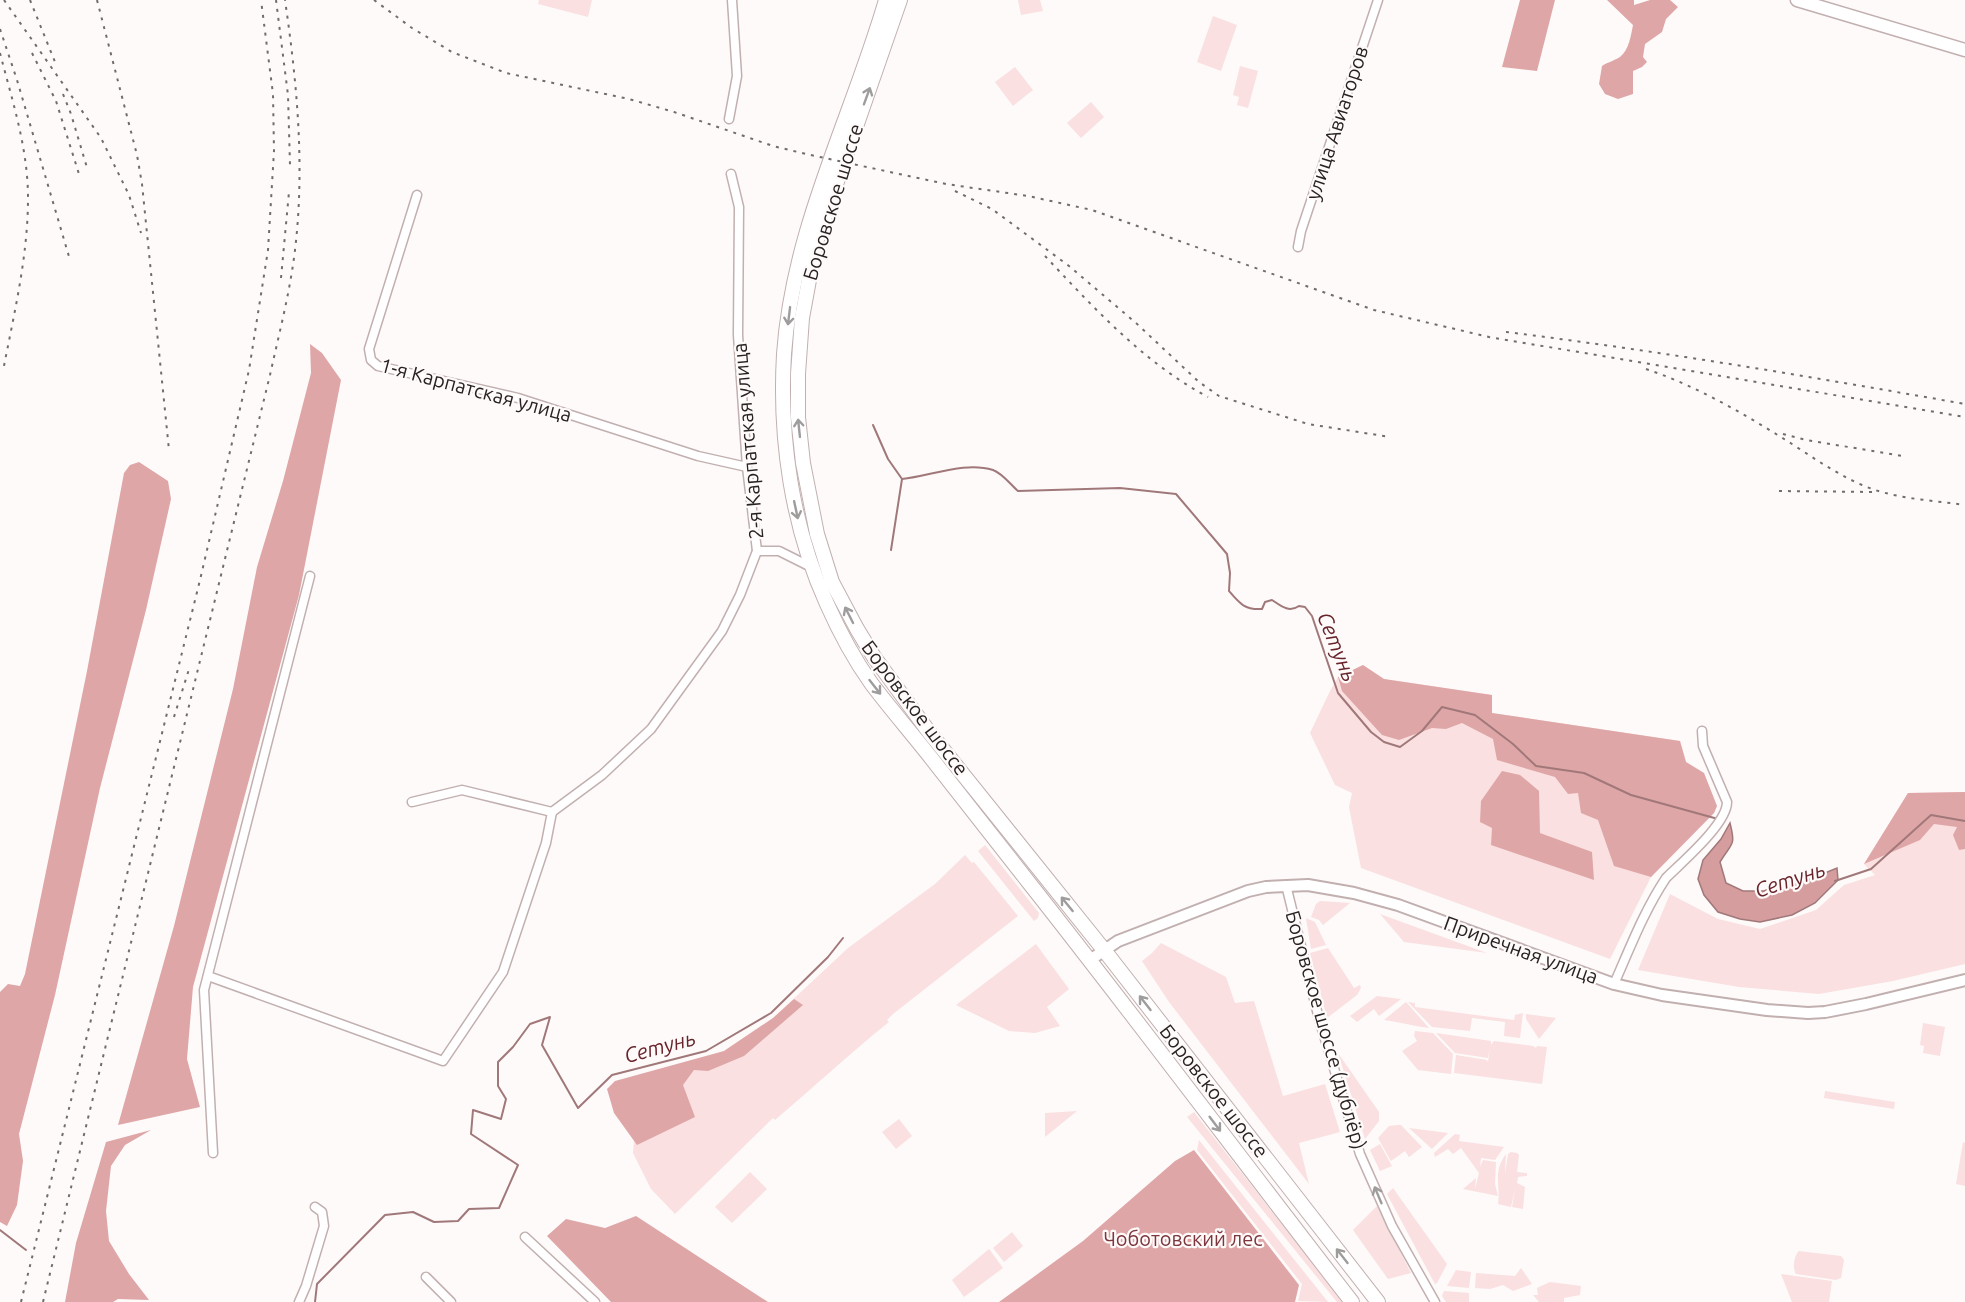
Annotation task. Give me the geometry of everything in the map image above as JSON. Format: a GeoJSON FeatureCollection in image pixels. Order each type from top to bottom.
{"type":"FeatureCollection","features":[{"type":"Feature","properties":{"kind":"main road","name":"Боровское шоссе"},"geometry":{"type":"LineString","coordinates":[[886,0],[809,221],[798,261],[790,306],[784,354],[784,429],[797,514],[813,568],[834,619],[871,683],[1090,960],[1352,1302]]}},
{"type":"Feature","properties":{"kind":"main road","name":"Боровское шоссе"},"geometry":{"type":"LineString","coordinates":[[900,0],[816,242],[805,299],[798,374],[798,417],[803,463],[812,511],[832,582],[874,657],[929,732],[1104,950],[1378,1302]]}},
{"type":"Feature","properties":{"kind":"main road"},"geometry":{"type":"LineString","coordinates":[[1797,0],[1965,50]]}},
{"type":"Feature","properties":{"kind":"street"},"geometry":{"type":"LineString","coordinates":[[729,119],[737,76],[732,0]]}},
{"type":"Feature","properties":{"kind":"street","name":"улица Авиаторов"},"geometry":{"type":"LineString","coordinates":[[1298,247],[1301,231],[1378,0]]}},
{"type":"Feature","properties":{"kind":"street","name":"2-я Карпатская улица"},"geometry":{"type":"LineString","coordinates":[[552,812],[602,776],[651,729],[722,631],[740,595],[757,550],[747,467],[738,336],[739,207],[731,174]]}},
{"type":"Feature","properties":{"kind":"street","name":"1-я Карпатская улица"},"geometry":{"type":"LineString","coordinates":[[417,195],[369,349],[371,360],[378,366],[518,398],[698,456],[747,467]]}},
{"type":"Feature","properties":{"kind":"street"},"geometry":{"type":"LineString","coordinates":[[757,550],[779,551],[813,568]]}},
{"type":"Feature","properties":{"kind":"street"},"geometry":{"type":"LineString","coordinates":[[213,1153],[204,990],[310,576]]}},
{"type":"Feature","properties":{"kind":"street"},"geometry":{"type":"LineString","coordinates":[[1614,984],[1640,922],[1666,878],[1718,824],[1727,807],[1703,746],[1702,731]]}},
{"type":"Feature","properties":{"kind":"street"},"geometry":{"type":"LineString","coordinates":[[208,976],[443,1061],[503,972],[546,843],[552,812],[462,790],[412,802]]}},
{"type":"Feature","properties":{"kind":"street","name":"Приречная улица"},"geometry":{"type":"LineString","coordinates":[[1090,960],[1118,941],[1248,891],[1286,885],[1308,885],[1354,893],[1398,905],[1614,984],[1691,999],[1808,1013],[1852,1007],[1965,980]]}},
{"type":"Feature","properties":{"kind":"street","name":"Боровское шоссе (дублёр)"},"geometry":{"type":"LineString","coordinates":[[1286,885],[1319,1019],[1360,1154],[1392,1227],[1435,1302]]}},
{"type":"Feature","properties":{"kind":"street"},"geometry":{"type":"LineString","coordinates":[[299,1302],[324,1226],[322,1212],[315,1207]]}},
{"type":"Feature","properties":{"kind":"street"},"geometry":{"type":"LineString","coordinates":[[525,1237],[595,1302]]}},
{"type":"Feature","properties":{"kind":"street"},"geometry":{"type":"LineString","coordinates":[[426,1277],[451,1302]]}},
{"type":"Feature","properties":{"kind":"shaded area"},"geometry":{"type":"Polygon","coordinates":[[[539,0],[592,0],[588,17],[538,4],[539,0]]]}},
{"type":"Feature","properties":{"kind":"shaded area"},"geometry":{"type":"Polygon","coordinates":[[[1018,0],[1040,0],[1043,11],[1021,15],[1018,0]]]}},
{"type":"Feature","properties":{"kind":"shaded area"},"geometry":{"type":"Polygon","coordinates":[[[1213,16],[1237,25],[1221,71],[1197,62],[1213,16]]]}},
{"type":"Feature","properties":{"kind":"shaded area"},"geometry":{"type":"Polygon","coordinates":[[[1240,66],[1258,71],[1248,108],[1237,105],[1239,97],[1233,95],[1240,66]]]}},
{"type":"Feature","properties":{"kind":"shaded area"},"geometry":{"type":"Polygon","coordinates":[[[1015,67],[1033,90],[1013,106],[995,82],[1015,67]]]}},
{"type":"Feature","properties":{"kind":"shaded area"},"geometry":{"type":"Polygon","coordinates":[[[1091,102],[1104,117],[1081,138],[1067,123],[1091,102]]]}},
{"type":"Feature","properties":{"kind":"shaded area"},"geometry":{"type":"Polygon","coordinates":[[[1363,665],[1384,679],[1492,695],[1492,713],[1680,741],[1686,762],[1704,773],[1717,806],[1714,813],[1651,877],[1610,959],[1361,868],[1349,807],[1352,793],[1335,785],[1310,733],[1338,677],[1363,665]]]}},
{"type":"Feature","properties":{"kind":"shaded area"},"geometry":{"type":"Polygon","coordinates":[[[1965,792],[1965,964],[1893,981],[1819,994],[1739,987],[1638,970],[1670,894],[1718,919],[1760,929],[1816,910],[1844,885],[1875,875],[1864,864],[1908,793],[1965,792]]]}},
{"type":"Feature","properties":{"kind":"shaded area"},"geometry":{"type":"Polygon","coordinates":[[[1730,823],[1733,841],[1720,862],[1726,883],[1743,891],[1764,891],[1784,882],[1810,879],[1837,868],[1838,880],[1815,903],[1792,915],[1760,922],[1718,912],[1704,895],[1698,879],[1703,860],[1721,839],[1730,823]]]}},
{"type":"Feature","properties":{"kind":"shaded area"},"geometry":{"type":"Polygon","coordinates":[[[985,845],[1039,913],[1038,918],[1034,921],[978,851],[985,845]]]}},
{"type":"Feature","properties":{"kind":"shaded area"},"geometry":{"type":"Polygon","coordinates":[[[965,855],[972,863],[974,862],[1018,916],[893,1014],[887,1020],[889,1022],[775,1120],[773,1118],[675,1214],[651,1189],[633,1153],[639,1080],[724,1051],[773,1018],[848,948],[935,884],[965,855]]]}},
{"type":"Feature","properties":{"kind":"shaded area"},"geometry":{"type":"Polygon","coordinates":[[[1320,901],[1350,903],[1323,925],[1319,920],[1311,917],[1316,904],[1320,901]]]}},
{"type":"Feature","properties":{"kind":"shaded area"},"geometry":{"type":"Polygon","coordinates":[[[1380,914],[1487,953],[1404,942],[1380,914]]]}},
{"type":"Feature","properties":{"kind":"shaded area"},"geometry":{"type":"Polygon","coordinates":[[[1306,918],[1315,922],[1326,945],[1311,949],[1306,918]]]}},
{"type":"Feature","properties":{"kind":"shaded area"},"geometry":{"type":"Polygon","coordinates":[[[1161,943],[1226,977],[1235,1003],[1254,1001],[1283,1096],[1325,1084],[1340,1132],[1299,1143],[1309,1184],[1169,1002],[1142,961],[1161,943]]]}},
{"type":"Feature","properties":{"kind":"shaded area"},"geometry":{"type":"Polygon","coordinates":[[[1036,944],[1069,989],[1047,1007],[1060,1026],[1035,1033],[1009,1031],[956,1005],[1036,944]]]}},
{"type":"Feature","properties":{"kind":"shaded area"},"geometry":{"type":"Polygon","coordinates":[[[1328,948],[1354,988],[1360,985],[1361,988],[1357,995],[1327,1018],[1310,953],[1328,948]]]}},
{"type":"Feature","properties":{"kind":"shaded area"},"geometry":{"type":"Polygon","coordinates":[[[1377,996],[1401,999],[1379,1016],[1374,1009],[1357,1022],[1350,1016],[1377,996]]]}},
{"type":"Feature","properties":{"kind":"shaded area"},"geometry":{"type":"Polygon","coordinates":[[[1406,1002],[1429,1028],[1384,1020],[1406,1002]]]}},
{"type":"Feature","properties":{"kind":"shaded area"},"geometry":{"type":"Polygon","coordinates":[[[1408,1002],[1415,1003],[1415,1007],[1514,1020],[1515,1015],[1523,1013],[1520,1038],[1504,1036],[1505,1022],[1472,1018],[1470,1031],[1432,1027],[1408,1002]]]}},
{"type":"Feature","properties":{"kind":"shaded area"},"geometry":{"type":"Polygon","coordinates":[[[1526,1014],[1556,1018],[1539,1039],[1526,1019],[1526,1014]]]}},
{"type":"Feature","properties":{"kind":"shaded area"},"geometry":{"type":"Polygon","coordinates":[[[1923,1023],[1945,1027],[1940,1056],[1923,1053],[1924,1046],[1920,1045],[1923,1023]]]}},
{"type":"Feature","properties":{"kind":"shaded area"},"geometry":{"type":"Polygon","coordinates":[[[1415,1031],[1433,1033],[1453,1054],[1451,1074],[1418,1070],[1402,1051],[1417,1041],[1414,1036],[1415,1031]]]}},
{"type":"Feature","properties":{"kind":"shaded area"},"geometry":{"type":"Polygon","coordinates":[[[1436,1033],[1491,1041],[1491,1045],[1494,1041],[1536,1048],[1537,1046],[1547,1047],[1542,1084],[1454,1073],[1456,1055],[1488,1062],[1490,1048],[1488,1058],[1455,1053],[1436,1033]]]}},
{"type":"Feature","properties":{"kind":"shaded area"},"geometry":{"type":"Polygon","coordinates":[[[1338,1053],[1379,1112],[1379,1121],[1365,1139],[1338,1053]]]}},
{"type":"Feature","properties":{"kind":"shaded area"},"geometry":{"type":"Polygon","coordinates":[[[1825,1091],[1895,1102],[1894,1109],[1824,1098],[1825,1091]]]}},
{"type":"Feature","properties":{"kind":"shaded area"},"geometry":{"type":"Polygon","coordinates":[[[1077,1111],[1045,1137],[1045,1113],[1077,1111]]]}},
{"type":"Feature","properties":{"kind":"shaded area"},"geometry":{"type":"Polygon","coordinates":[[[1194,1112],[1343,1302],[1337,1302],[1187,1117],[1194,1112]]]}},
{"type":"Feature","properties":{"kind":"shaded area"},"geometry":{"type":"Polygon","coordinates":[[[899,1119],[912,1136],[896,1149],[882,1132],[899,1119]]]}},
{"type":"Feature","properties":{"kind":"shaded area"},"geometry":{"type":"Polygon","coordinates":[[[1401,1125],[1422,1147],[1409,1157],[1405,1151],[1391,1161],[1378,1138],[1389,1126],[1401,1125]]]}},
{"type":"Feature","properties":{"kind":"shaded area"},"geometry":{"type":"Polygon","coordinates":[[[1409,1128],[1448,1133],[1432,1149],[1409,1128]]]}},
{"type":"Feature","properties":{"kind":"shaded area"},"geometry":{"type":"Polygon","coordinates":[[[1455,1134],[1460,1135],[1459,1141],[1504,1147],[1495,1160],[1481,1158],[1480,1167],[1483,1160],[1496,1162],[1495,1184],[1498,1196],[1463,1189],[1476,1178],[1475,1189],[1479,1173],[1461,1148],[1453,1154],[1448,1149],[1435,1157],[1434,1153],[1455,1134]]]}},
{"type":"Feature","properties":{"kind":"shaded area"},"geometry":{"type":"Polygon","coordinates":[[[1199,1140],[1328,1302],[1298,1301],[1302,1284],[1197,1150],[1199,1140]]]}},
{"type":"Feature","properties":{"kind":"shaded area"},"geometry":{"type":"Polygon","coordinates":[[[1963,1142],[1965,1143],[1965,1186],[1956,1184],[1963,1142]]]}},
{"type":"Feature","properties":{"kind":"shaded area"},"geometry":{"type":"Polygon","coordinates":[[[1380,1144],[1392,1166],[1380,1171],[1370,1150],[1380,1144]]]}},
{"type":"Feature","properties":{"kind":"shaded area"},"geometry":{"type":"Polygon","coordinates":[[[1511,1152],[1519,1155],[1517,1172],[1527,1173],[1527,1176],[1518,1177],[1517,1183],[1525,1187],[1523,1209],[1512,1207],[1515,1189],[1511,1207],[1498,1204],[1499,1167],[1506,1154],[1505,1174],[1508,1154],[1511,1152]]]}},
{"type":"Feature","properties":{"kind":"shaded area"},"geometry":{"type":"Polygon","coordinates":[[[750,1172],[767,1189],[732,1223],[715,1207],[750,1172]]]}},
{"type":"Feature","properties":{"kind":"shaded area"},"geometry":{"type":"Polygon","coordinates":[[[1393,1188],[1447,1264],[1435,1284],[1387,1194],[1393,1188]]]}},
{"type":"Feature","properties":{"kind":"shaded area"},"geometry":{"type":"Polygon","coordinates":[[[1377,1206],[1411,1273],[1388,1279],[1353,1230],[1377,1206]]]}},
{"type":"Feature","properties":{"kind":"shaded area"},"geometry":{"type":"Polygon","coordinates":[[[1012,1232],[1023,1246],[1004,1262],[993,1248],[1012,1232]]]}},
{"type":"Feature","properties":{"kind":"shaded area"},"geometry":{"type":"Polygon","coordinates":[[[989,1249],[1003,1268],[964,1297],[952,1280],[989,1249]]]}},
{"type":"Feature","properties":{"kind":"shaded area"},"geometry":{"type":"Polygon","coordinates":[[[1799,1251],[1841,1256],[1844,1260],[1841,1278],[1836,1280],[1796,1274],[1794,1262],[1799,1251]]]}},
{"type":"Feature","properties":{"kind":"shaded area"},"geometry":{"type":"Polygon","coordinates":[[[1521,1268],[1532,1284],[1513,1291],[1503,1285],[1490,1289],[1475,1288],[1476,1273],[1515,1276],[1521,1268]]]}},
{"type":"Feature","properties":{"kind":"shaded area"},"geometry":{"type":"Polygon","coordinates":[[[1456,1270],[1471,1272],[1469,1288],[1447,1286],[1456,1270]]]}},
{"type":"Feature","properties":{"kind":"shaded area"},"geometry":{"type":"Polygon","coordinates":[[[1781,1274],[1832,1281],[1829,1302],[1792,1302],[1781,1274]]]}},
{"type":"Feature","properties":{"kind":"shaded area"},"geometry":{"type":"Polygon","coordinates":[[[1550,1282],[1581,1286],[1580,1295],[1564,1298],[1564,1302],[1539,1302],[1533,1295],[1538,1295],[1537,1288],[1550,1282]]]}},
{"type":"Feature","properties":{"kind":"shaded area"},"geometry":{"type":"Polygon","coordinates":[[[1444,1291],[1469,1293],[1469,1302],[1446,1302],[1442,1296],[1444,1291]]]}},
{"type":"Feature","properties":{"kind":"green space"},"geometry":{"type":"Polygon","coordinates":[[[1520,0],[1555,0],[1537,71],[1502,67],[1520,0]]]}},
{"type":"Feature","properties":{"kind":"green space"},"geometry":{"type":"Polygon","coordinates":[[[1607,0],[1634,0],[1634,5],[1650,0],[1670,0],[1678,7],[1666,19],[1662,32],[1645,44],[1643,57],[1647,62],[1633,71],[1633,94],[1618,99],[1605,94],[1599,84],[1602,66],[1623,54],[1633,25],[1607,0]]]}},
{"type":"Feature","properties":{"kind":"green space"},"geometry":{"type":"Polygon","coordinates":[[[310,344],[322,353],[341,380],[299,595],[193,987],[187,1059],[200,1107],[118,1125],[174,926],[233,689],[257,567],[283,481],[311,373],[310,344]]]}},
{"type":"Feature","properties":{"kind":"green space"},"geometry":{"type":"Polygon","coordinates":[[[139,462],[168,481],[171,499],[146,610],[100,788],[55,995],[19,1134],[23,1161],[17,1205],[7,1226],[0,1222],[0,992],[8,984],[20,986],[25,974],[87,671],[124,473],[130,465],[139,462]]]}},
{"type":"Feature","properties":{"kind":"green space"},"geometry":{"type":"Polygon","coordinates":[[[1363,665],[1384,679],[1492,695],[1492,713],[1680,741],[1686,762],[1704,773],[1717,806],[1714,813],[1651,877],[1614,866],[1598,820],[1581,813],[1578,793],[1568,794],[1555,777],[1497,760],[1493,739],[1462,723],[1446,729],[1432,728],[1399,740],[1382,735],[1342,691],[1338,677],[1363,665]]]}},
{"type":"Feature","properties":{"kind":"green space"},"geometry":{"type":"Polygon","coordinates":[[[1502,771],[1520,775],[1539,791],[1540,833],[1592,852],[1594,880],[1491,845],[1492,828],[1480,822],[1481,801],[1502,771]]]}},
{"type":"Feature","properties":{"kind":"green space"},"geometry":{"type":"Polygon","coordinates":[[[1965,792],[1965,849],[1959,850],[1953,835],[1957,827],[1934,824],[1920,840],[1864,864],[1908,793],[1965,792]]]}},
{"type":"Feature","properties":{"kind":"green space"},"geometry":{"type":"Polygon","coordinates":[[[794,999],[803,1005],[744,1056],[708,1071],[694,1070],[683,1085],[695,1117],[637,1145],[614,1113],[607,1089],[615,1081],[724,1051],[773,1018],[794,999]]]}},
{"type":"Feature","properties":{"kind":"green space"},"geometry":{"type":"Polygon","coordinates":[[[151,1130],[125,1145],[111,1166],[106,1211],[109,1241],[129,1274],[149,1300],[65,1302],[76,1243],[106,1142],[151,1130]]]}},
{"type":"Feature","properties":{"kind":"green space","name":"Чоботовский лес"},"geometry":{"type":"Polygon","coordinates":[[[1194,1150],[1299,1285],[1295,1302],[999,1302],[1083,1241],[1175,1161],[1194,1150]]]}},
{"type":"Feature","properties":{"kind":"green space"},"geometry":{"type":"Polygon","coordinates":[[[636,1216],[768,1302],[611,1302],[547,1236],[566,1219],[605,1228],[636,1216]]]}},
{"type":"Feature","properties":{"kind":"waterway"},"geometry":{"type":"LineString","coordinates":[[873,425],[888,459],[902,479]]}},
{"type":"Feature","properties":{"kind":"waterway","name":"Сетунь"},"geometry":{"type":"LineString","coordinates":[[891,550],[902,479],[971,467],[993,470],[1003,476],[1018,491],[1120,488],[1176,494],[1227,554],[1230,573],[1229,591],[1240,603],[1256,609],[1262,609],[1265,602],[1272,600],[1288,609],[1305,607],[1312,616],[1338,693],[1371,732],[1384,742],[1400,747],[1422,731],[1442,707],[1475,715],[1513,744],[1536,766],[1584,773],[1631,795],[1718,819]]}},
{"type":"Feature","properties":{"kind":"waterway","name":"Сетунь"},"geometry":{"type":"LineString","coordinates":[[1835,881],[1871,869],[1931,815],[1965,821]]}},
{"type":"Feature","properties":{"kind":"waterway","name":"Сетунь"},"geometry":{"type":"LineString","coordinates":[[315,1302],[317,1284],[385,1215],[413,1212],[434,1222],[458,1221],[469,1209],[499,1208],[518,1165],[471,1134],[473,1110],[501,1119],[506,1099],[498,1086],[498,1062],[513,1047],[530,1024],[550,1017],[542,1045],[578,1108],[612,1075],[706,1051],[771,1013],[828,957],[843,938]]}},
{"type":"Feature","properties":{"kind":"waterway"},"geometry":{"type":"LineString","coordinates":[[0,1230],[26,1250]]}},
{"type":"Feature","properties":{"kind":"railway"},"geometry":{"type":"LineString","coordinates":[[4,0],[101,138],[129,195],[141,233]]}},
{"type":"Feature","properties":{"kind":"railway"},"geometry":{"type":"LineString","coordinates":[[30,0],[55,62]]}},
{"type":"Feature","properties":{"kind":"railway"},"geometry":{"type":"LineString","coordinates":[[97,0],[137,155],[142,184],[169,450]]}},
{"type":"Feature","properties":{"kind":"railway"},"geometry":{"type":"LineString","coordinates":[[21,1302],[200,580],[249,370],[268,250],[274,151],[273,94],[261,0]]}},
{"type":"Feature","properties":{"kind":"railway"},"geometry":{"type":"LineString","coordinates":[[276,0],[288,95],[290,165]]}},
{"type":"Feature","properties":{"kind":"railway"},"geometry":{"type":"LineString","coordinates":[[43,1302],[270,375],[290,281],[298,219],[299,156],[296,93],[285,0]]}},
{"type":"Feature","properties":{"kind":"railway"},"geometry":{"type":"LineString","coordinates":[[374,0],[412,28],[452,52],[506,73],[629,99],[773,146],[806,154],[946,184],[1028,196],[1092,210],[1374,310],[1489,337],[1965,417]]}},
{"type":"Feature","properties":{"kind":"railway"},"geometry":{"type":"LineString","coordinates":[[0,29],[70,260]]}},
{"type":"Feature","properties":{"kind":"railway"},"geometry":{"type":"LineString","coordinates":[[0,53],[22,143],[28,198],[23,263],[3,371]]}},
{"type":"Feature","properties":{"kind":"railway"},"geometry":{"type":"LineString","coordinates":[[32,53],[56,101],[79,174]]}},
{"type":"Feature","properties":{"kind":"railway"},"geometry":{"type":"LineString","coordinates":[[63,94],[88,171]]}},
{"type":"Feature","properties":{"kind":"railway"},"geometry":{"type":"LineString","coordinates":[[955,191],[992,209],[1069,266],[1136,323],[1199,382],[1219,396],[1308,424],[1390,437]]}},
{"type":"Feature","properties":{"kind":"railway"},"geometry":{"type":"LineString","coordinates":[[281,278],[289,192]]}},
{"type":"Feature","properties":{"kind":"railway"},"geometry":{"type":"LineString","coordinates":[[1045,256],[1101,314],[1141,351],[1162,368],[1208,397]]}},
{"type":"Feature","properties":{"kind":"railway"},"geometry":{"type":"LineString","coordinates":[[1506,332],[1736,365],[1965,404]]}},
{"type":"Feature","properties":{"kind":"railway"},"geometry":{"type":"LineString","coordinates":[[1646,369],[1721,402],[1862,485],[1900,496],[1965,505]]}},
{"type":"Feature","properties":{"kind":"railway"},"geometry":{"type":"LineString","coordinates":[[1783,434],[1903,456]]}},
{"type":"Feature","properties":{"kind":"railway"},"geometry":{"type":"LineString","coordinates":[[1779,491],[1872,492]]}},
{"type":"Feature","properties":{"kind":"railway"},"geometry":{"type":"LineString","coordinates":[[174,717],[190,666]]}}]}
